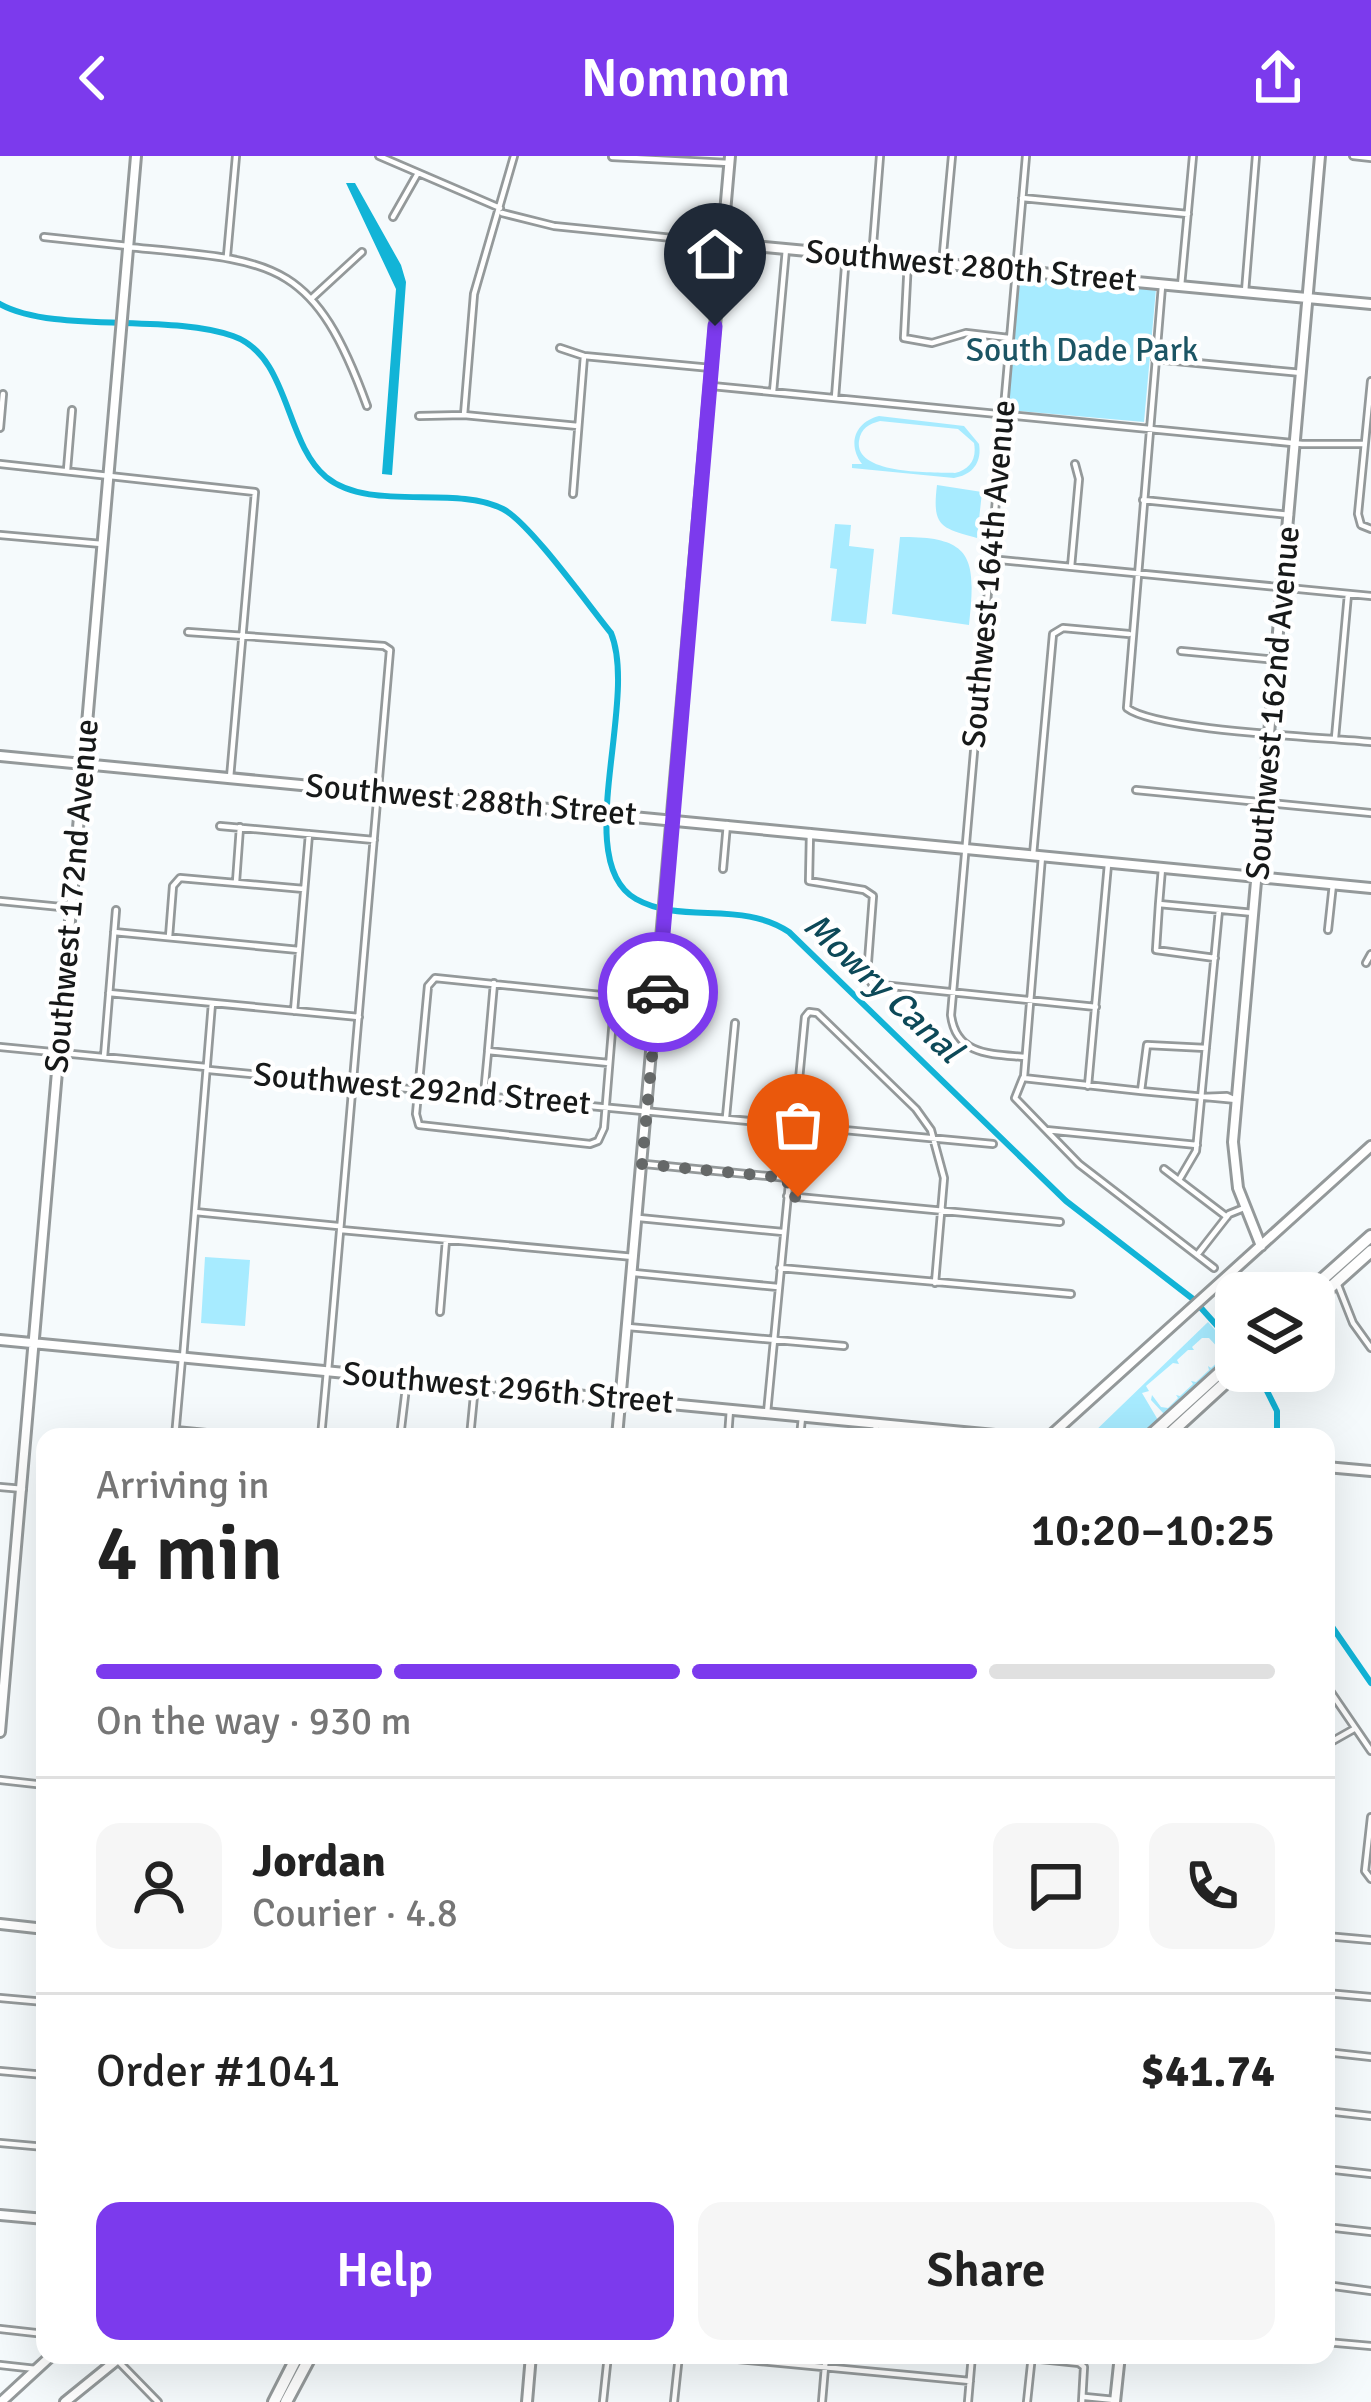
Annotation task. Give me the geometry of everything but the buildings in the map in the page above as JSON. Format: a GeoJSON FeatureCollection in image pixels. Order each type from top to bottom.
{"type":"FeatureCollection","features":[{"type":"Feature","properties":{"kind":"highway"},"geometry":{"type":"LineString","coordinates":[[1335,1276],[1371,1244]]}},
{"type":"Feature","properties":{"kind":"highway"},"geometry":{"type":"LineString","coordinates":[[1171,1428],[1215,1377]]}},
{"type":"Feature","properties":{"kind":"highway"},"geometry":{"type":"LineString","coordinates":[[1172,1428],[1215,1391]]}},
{"type":"Feature","properties":{"kind":"highway"},"geometry":{"type":"LineString","coordinates":[[274,2402],[293,2364]]}},
{"type":"Feature","properties":{"kind":"highway"},"geometry":{"type":"LineString","coordinates":[[286,2402],[305,2364]]}},
{"type":"Feature","properties":{"kind":"street","name":"Southwest 172nd Avenue"},"geometry":{"type":"LineString","coordinates":[[0,1732],[4,1635],[36,1344],[136,156]]}},
{"type":"Feature","properties":{"kind":"street"},"geometry":{"type":"LineString","coordinates":[[227,256],[236,156]]}},
{"type":"Feature","properties":{"kind":"street","name":"Southwest 280th Street"},"geometry":{"type":"LineString","coordinates":[[379,156],[501,211],[554,226],[1371,304]]}},
{"type":"Feature","properties":{"kind":"street"},"geometry":{"type":"LineString","coordinates":[[464,415],[474,294],[514,156]]}},
{"type":"Feature","properties":{"kind":"street"},"geometry":{"type":"LineString","coordinates":[[872,257],[880,156]]}},
{"type":"Feature","properties":{"kind":"street"},"geometry":{"type":"LineString","coordinates":[[942,264],[952,156]]}},
{"type":"Feature","properties":{"kind":"street","name":"Southwest 164th Avenue"},"geometry":{"type":"LineString","coordinates":[[952,992],[1026,156]]}},
{"type":"Feature","properties":{"kind":"street"},"geometry":{"type":"LineString","coordinates":[[1181,286],[1193,156]]}},
{"type":"Feature","properties":{"kind":"street"},"geometry":{"type":"LineString","coordinates":[[1245,292],[1256,156]]}},
{"type":"Feature","properties":{"kind":"street","name":"Southwest 162nd Avenue"},"geometry":{"type":"LineString","coordinates":[[1261,1246],[1244,1208],[1233,1160],[1320,156]]}},
{"type":"Feature","properties":{"kind":"street"},"geometry":{"type":"LineString","coordinates":[[1353,156],[1371,158]]}},
{"type":"Feature","properties":{"kind":"street"},"geometry":{"type":"LineString","coordinates":[[613,157],[730,159],[617,1428]]}},
{"type":"Feature","properties":{"kind":"street"},"geometry":{"type":"LineString","coordinates":[[393,217],[418,173]]}},
{"type":"Feature","properties":{"kind":"street"},"geometry":{"type":"LineString","coordinates":[[1022,198],[1188,214]]}},
{"type":"Feature","properties":{"kind":"street"},"geometry":{"type":"LineString","coordinates":[[44,237],[227,256],[274,270],[312,298],[334,329],[367,406]]}},
{"type":"Feature","properties":{"kind":"street"},"geometry":{"type":"LineString","coordinates":[[773,392],[786,249]]}},
{"type":"Feature","properties":{"kind":"street"},"geometry":{"type":"LineString","coordinates":[[312,298],[362,252]]}},
{"type":"Feature","properties":{"kind":"street"},"geometry":{"type":"LineString","coordinates":[[835,398],[846,254]]}},
{"type":"Feature","properties":{"kind":"street"},"geometry":{"type":"LineString","coordinates":[[908,260],[904,338],[932,343],[979,333],[1010,338]]}},
{"type":"Feature","properties":{"kind":"street"},"geometry":{"type":"LineString","coordinates":[[1162,284],[1128,710],[1183,724],[1371,742]]}},
{"type":"Feature","properties":{"kind":"street"},"geometry":{"type":"LineString","coordinates":[[560,348],[584,356],[711,368]]}},
{"type":"Feature","properties":{"kind":"street"},"geometry":{"type":"LineString","coordinates":[[572,494],[584,356]]}},
{"type":"Feature","properties":{"kind":"street"},"geometry":{"type":"LineString","coordinates":[[1155,359],[1302,373]]}},
{"type":"Feature","properties":{"kind":"street"},"geometry":{"type":"LineString","coordinates":[[1371,381],[1359,523],[1371,529]]}},
{"type":"Feature","properties":{"kind":"street"},"geometry":{"type":"LineString","coordinates":[[710,386],[1296,443],[1364,444]]}},
{"type":"Feature","properties":{"kind":"street"},"geometry":{"type":"LineString","coordinates":[[0,428],[3,394]]}},
{"type":"Feature","properties":{"kind":"street"},"geometry":{"type":"LineString","coordinates":[[67,470],[72,410]]}},
{"type":"Feature","properties":{"kind":"street"},"geometry":{"type":"LineString","coordinates":[[419,416],[464,415],[578,426]]}},
{"type":"Feature","properties":{"kind":"street"},"geometry":{"type":"LineString","coordinates":[[0,464],[255,492],[230,778]]}},
{"type":"Feature","properties":{"kind":"street"},"geometry":{"type":"LineString","coordinates":[[1071,567],[1079,478],[1075,464]]}},
{"type":"Feature","properties":{"kind":"street"},"geometry":{"type":"LineString","coordinates":[[1143,500],[1290,515]]}},
{"type":"Feature","properties":{"kind":"street"},"geometry":{"type":"LineString","coordinates":[[0,535],[102,544]]}},
{"type":"Feature","properties":{"kind":"street"},"geometry":{"type":"LineString","coordinates":[[990,559],[1371,596]]}},
{"type":"Feature","properties":{"kind":"street"},"geometry":{"type":"LineString","coordinates":[[1335,738],[1348,594]]}},
{"type":"Feature","properties":{"kind":"street"},"geometry":{"type":"LineString","coordinates":[[1131,634],[1055,631],[1024,1078],[1016,1101],[1061,1145],[1214,1268]]}},
{"type":"Feature","properties":{"kind":"street"},"geometry":{"type":"LineString","coordinates":[[188,632],[390,650],[322,1428]]}},
{"type":"Feature","properties":{"kind":"street"},"geometry":{"type":"LineString","coordinates":[[1181,651],[1277,660]]}},
{"type":"Feature","properties":{"kind":"street","name":"Southwest 288th Street"},"geometry":{"type":"LineString","coordinates":[[0,756],[1371,888]]}},
{"type":"Feature","properties":{"kind":"street"},"geometry":{"type":"LineString","coordinates":[[1136,790],[1371,813]]}},
{"type":"Feature","properties":{"kind":"street"},"geometry":{"type":"LineString","coordinates":[[723,869],[728,824]]}},
{"type":"Feature","properties":{"kind":"street"},"geometry":{"type":"LineString","coordinates":[[220,826],[374,840]]}},
{"type":"Feature","properties":{"kind":"street"},"geometry":{"type":"LineString","coordinates":[[236,882],[240,827]]}},
{"type":"Feature","properties":{"kind":"street"},"geometry":{"type":"LineString","coordinates":[[810,832],[808,878],[816,884],[871,893],[867,975],[871,983],[1096,1007]]}},
{"type":"Feature","properties":{"kind":"street"},"geometry":{"type":"LineString","coordinates":[[294,1011],[309,834]]}},
{"type":"Feature","properties":{"kind":"street"},"geometry":{"type":"LineString","coordinates":[[1088,1086],[1109,862]]}},
{"type":"Feature","properties":{"kind":"street"},"geometry":{"type":"LineString","coordinates":[[1162,868],[1156,950],[1214,958]]}},
{"type":"Feature","properties":{"kind":"street"},"geometry":{"type":"LineString","coordinates":[[169,937],[177,879],[304,889]]}},
{"type":"Feature","properties":{"kind":"street"},"geometry":{"type":"LineString","coordinates":[[1328,931],[1333,884]]}},
{"type":"Feature","properties":{"kind":"street"},"geometry":{"type":"LineString","coordinates":[[0,901],[71,908]]}},
{"type":"Feature","properties":{"kind":"street"},"geometry":{"type":"LineString","coordinates":[[1159,904],[1254,913]]}},
{"type":"Feature","properties":{"kind":"street"},"geometry":{"type":"LineString","coordinates":[[104,1057],[116,910]]}},
{"type":"Feature","properties":{"kind":"street"},"geometry":{"type":"LineString","coordinates":[[1179,1180],[1193,1161],[1197,1145],[1220,910]]}},
{"type":"Feature","properties":{"kind":"street"},"geometry":{"type":"LineString","coordinates":[[114,932],[299,950]]}},
{"type":"Feature","properties":{"kind":"street"},"geometry":{"type":"LineString","coordinates":[[1366,963],[1371,954]]}},
{"type":"Feature","properties":{"kind":"street"},"geometry":{"type":"LineString","coordinates":[[439,978],[494,983],[609,994],[614,1002],[609,1064],[602,1134],[595,1143],[419,1125],[429,982],[439,978]]}},
{"type":"Feature","properties":{"kind":"street"},"geometry":{"type":"LineString","coordinates":[[484,1094],[494,983]]}},
{"type":"Feature","properties":{"kind":"street"},"geometry":{"type":"LineString","coordinates":[[952,992],[952,1027],[963,1043],[981,1053],[1025,1057]]}},
{"type":"Feature","properties":{"kind":"street"},"geometry":{"type":"LineString","coordinates":[[109,993],[359,1017]]}},
{"type":"Feature","properties":{"kind":"street"},"geometry":{"type":"LineString","coordinates":[[175,1428],[212,1003]]}},
{"type":"Feature","properties":{"kind":"street"},"geometry":{"type":"LineString","coordinates":[[767,1413],[809,1012],[818,1013],[916,1109],[933,1137],[944,1173],[935,1283]]}},
{"type":"Feature","properties":{"kind":"street"},"geometry":{"type":"LineString","coordinates":[[726,1117],[735,1023]]}},
{"type":"Feature","properties":{"kind":"street"},"geometry":{"type":"LineString","coordinates":[[1141,1091],[1148,1045],[1206,1048]]}},
{"type":"Feature","properties":{"kind":"street"},"geometry":{"type":"LineString","coordinates":[[0,1047],[59,1053]]}},
{"type":"Feature","properties":{"kind":"street"},"geometry":{"type":"LineString","coordinates":[[488,1052],[609,1064]]}},
{"type":"Feature","properties":{"kind":"street","name":"Southwest 292nd Street"},"geometry":{"type":"LineString","coordinates":[[59,1053],[993,1144]]}},
{"type":"Feature","properties":{"kind":"street"},"geometry":{"type":"LineString","coordinates":[[1024,1078],[1237,1100]]}},
{"type":"Feature","properties":{"kind":"street"},"geometry":{"type":"LineString","coordinates":[[1046,1130],[1197,1145]]}},
{"type":"Feature","properties":{"kind":"street"},"geometry":{"type":"LineString","coordinates":[[1061,1145],[1066,1132]]}},
{"type":"Feature","properties":{"kind":"street"},"geometry":{"type":"LineString","coordinates":[[1059,1428],[1371,1146]]}},
{"type":"Feature","properties":{"kind":"street"},"geometry":{"type":"LineString","coordinates":[[642,1164],[788,1178]]}},
{"type":"Feature","properties":{"kind":"street"},"geometry":{"type":"LineString","coordinates":[[1164,1169],[1227,1217]]}},
{"type":"Feature","properties":{"kind":"street"},"geometry":{"type":"LineString","coordinates":[[787,1196],[1060,1222]]}},
{"type":"Feature","properties":{"kind":"street"},"geometry":{"type":"LineString","coordinates":[[1197,1256],[1227,1217],[1244,1208]]}},
{"type":"Feature","properties":{"kind":"street"},"geometry":{"type":"LineString","coordinates":[[195,1212],[634,1257]]}},
{"type":"Feature","properties":{"kind":"street"},"geometry":{"type":"LineString","coordinates":[[637,1218],[783,1232]]}},
{"type":"Feature","properties":{"kind":"street"},"geometry":{"type":"LineString","coordinates":[[440,1312],[446,1240]]}},
{"type":"Feature","properties":{"kind":"street"},"geometry":{"type":"LineString","coordinates":[[780,1268],[1071,1294]]}},
{"type":"Feature","properties":{"kind":"street"},"geometry":{"type":"LineString","coordinates":[[632,1273],[778,1287]]}},
{"type":"Feature","properties":{"kind":"street"},"geometry":{"type":"LineString","coordinates":[[1335,1279],[1353,1323],[1371,1348]]}},
{"type":"Feature","properties":{"kind":"street"},"geometry":{"type":"LineString","coordinates":[[627,1327],[844,1346]]}},
{"type":"Feature","properties":{"kind":"street","name":"Southwest 296th Street"},"geometry":{"type":"LineString","coordinates":[[0,1340],[918,1428]]}},
{"type":"Feature","properties":{"kind":"street"},"geometry":{"type":"LineString","coordinates":[[401,1428],[407,1378]]}},
{"type":"Feature","properties":{"kind":"street"},"geometry":{"type":"LineString","coordinates":[[471,1428],[475,1385]]}},
{"type":"Feature","properties":{"kind":"street"},"geometry":{"type":"LineString","coordinates":[[729,1428],[730,1409]]}},
{"type":"Feature","properties":{"kind":"street"},"geometry":{"type":"LineString","coordinates":[[801,1428],[802,1417]]}},
{"type":"Feature","properties":{"kind":"street"},"geometry":{"type":"LineString","coordinates":[[876,1428],[877,1424]]}},
{"type":"Feature","properties":{"kind":"street"},"geometry":{"type":"LineString","coordinates":[[1335,1468],[1371,1471]]}},
{"type":"Feature","properties":{"kind":"street"},"geometry":{"type":"LineString","coordinates":[[0,1487],[23,1489]]}},
{"type":"Feature","properties":{"kind":"street"},"geometry":{"type":"LineString","coordinates":[[1335,1699],[1371,1751]]}},
{"type":"Feature","properties":{"kind":"street"},"geometry":{"type":"LineString","coordinates":[[1335,1740],[1354,1729]]}},
{"type":"Feature","properties":{"kind":"street"},"geometry":{"type":"LineString","coordinates":[[0,1780],[36,1784]]}},
{"type":"Feature","properties":{"kind":"street"},"geometry":{"type":"LineString","coordinates":[[1368,1877],[1371,1817]]}},
{"type":"Feature","properties":{"kind":"street"},"geometry":{"type":"LineString","coordinates":[[1,1925],[36,1928]]}},
{"type":"Feature","properties":{"kind":"street"},"geometry":{"type":"LineString","coordinates":[[1335,1937],[1371,1940]]}},
{"type":"Feature","properties":{"kind":"street"},"geometry":{"type":"LineString","coordinates":[[1335,1994],[1371,1997]]}},
{"type":"Feature","properties":{"kind":"street"},"geometry":{"type":"LineString","coordinates":[[0,1998],[36,2001]]}},
{"type":"Feature","properties":{"kind":"street"},"geometry":{"type":"LineString","coordinates":[[1335,2053],[1371,2057]]}},
{"type":"Feature","properties":{"kind":"street"},"geometry":{"type":"LineString","coordinates":[[0,2071],[36,2074]]}},
{"type":"Feature","properties":{"kind":"street"},"geometry":{"type":"LineString","coordinates":[[1335,2112],[1371,2116]]}},
{"type":"Feature","properties":{"kind":"street"},"geometry":{"type":"LineString","coordinates":[[0,2143],[36,2146]]}},
{"type":"Feature","properties":{"kind":"street"},"geometry":{"type":"LineString","coordinates":[[1335,2170],[1371,2174]]}},
{"type":"Feature","properties":{"kind":"street"},"geometry":{"type":"LineString","coordinates":[[0,2215],[36,2218]]}},
{"type":"Feature","properties":{"kind":"street"},"geometry":{"type":"LineString","coordinates":[[1335,2228],[1371,2232]]}},
{"type":"Feature","properties":{"kind":"street"},"geometry":{"type":"LineString","coordinates":[[1335,2286],[1371,2291]]}},
{"type":"Feature","properties":{"kind":"street"},"geometry":{"type":"LineString","coordinates":[[0,2330],[36,2333]]}},
{"type":"Feature","properties":{"kind":"street"},"geometry":{"type":"LineString","coordinates":[[1335,2343],[1371,2346]]}},
{"type":"Feature","properties":{"kind":"street"},"geometry":{"type":"LineString","coordinates":[[1,2402],[42,2364]]}},
{"type":"Feature","properties":{"kind":"street"},"geometry":{"type":"LineString","coordinates":[[72,2399],[112,2364]]}},
{"type":"Feature","properties":{"kind":"street"},"geometry":{"type":"LineString","coordinates":[[126,2364],[158,2402]]}},
{"type":"Feature","properties":{"kind":"street"},"geometry":{"type":"LineString","coordinates":[[526,2402],[530,2364]]}},
{"type":"Feature","properties":{"kind":"street"},"geometry":{"type":"LineString","coordinates":[[603,2402],[607,2364]]}},
{"type":"Feature","properties":{"kind":"street"},"geometry":{"type":"LineString","coordinates":[[674,2402],[678,2364]]}},
{"type":"Feature","properties":{"kind":"street"},"geometry":{"type":"LineString","coordinates":[[785,2364],[970,2381]]}},
{"type":"Feature","properties":{"kind":"street"},"geometry":{"type":"LineString","coordinates":[[822,2402],[825,2364]]}},
{"type":"Feature","properties":{"kind":"street"},"geometry":{"type":"LineString","coordinates":[[968,2402],[971,2364]]}},
{"type":"Feature","properties":{"kind":"street"},"geometry":{"type":"LineString","coordinates":[[1027,2402],[1030,2364]]}},
{"type":"Feature","properties":{"kind":"street"},"geometry":{"type":"LineString","coordinates":[[1080,2364],[1084,2367],[1082,2400],[1115,2401],[1119,2364]]}},
{"type":"Feature","properties":{"kind":"street"},"geometry":{"type":"LineString","coordinates":[[0,2365],[37,2369]]}},
{"type":"Feature","properties":{"kind":"green space","name":"South Dade Park"},"geometry":{"type":"Polygon","coordinates":[[[1019,277],[1156,289],[1144,422],[1008,410],[1019,277]]]}},
{"type":"Feature","properties":{"kind":"green space"},"geometry":{"type":"Polygon","coordinates":[[[871,419],[964,426],[979,444],[977,462],[971,471],[954,478],[852,468],[852,464],[862,464],[855,449],[856,435],[871,419]],[[880,421],[869,425],[859,441],[861,452],[881,466],[955,473],[968,466],[974,454],[974,443],[958,429],[880,421]]]}},
{"type":"Feature","properties":{"kind":"green space"},"geometry":{"type":"Polygon","coordinates":[[[937,485],[982,492],[977,538],[941,523],[937,485]]]}},
{"type":"Feature","properties":{"kind":"green space"},"geometry":{"type":"Polygon","coordinates":[[[835,524],[851,525],[849,546],[874,549],[866,624],[831,621],[837,569],[830,568],[835,524]]]}},
{"type":"Feature","properties":{"kind":"green space"},"geometry":{"type":"Polygon","coordinates":[[[900,537],[943,541],[965,556],[972,583],[969,625],[892,614],[900,537]]]}},
{"type":"Feature","properties":{"kind":"green space"},"geometry":{"type":"Polygon","coordinates":[[[205,1257],[250,1260],[245,1326],[201,1323],[205,1257]]]}},
{"type":"Feature","properties":{"kind":"green space"},"geometry":{"type":"Polygon","coordinates":[[[1208,1322],[1215,1330],[1215,1344],[1202,1338],[1194,1350],[1177,1360],[1179,1364],[1173,1363],[1142,1393],[1158,1420],[1149,1428],[1098,1428],[1208,1322]]]}},
{"type":"Feature","properties":{"kind":"green space"},"geometry":{"type":"Polygon","coordinates":[[[1215,1364],[1164,1414],[1151,1400],[1152,1395],[1161,1407],[1168,1408],[1191,1381],[1215,1364]]]}},
{"type":"Feature","properties":{"kind":"shaded area"},"geometry":{"type":"Polygon","coordinates":[[[346,183],[355,183],[406,282],[392,475],[382,474],[396,289],[346,183]]]}},
{"type":"Feature","properties":{"kind":"waterway","name":"Mowry Canal"},"geometry":{"type":"LineString","coordinates":[[0,304],[50,318],[178,326],[233,336],[252,346],[266,362],[302,443],[326,477],[365,494],[483,502],[514,517],[611,633],[617,698],[606,817],[608,851],[617,880],[636,899],[654,907],[752,917],[789,932],[1066,1201],[1193,1299],[1215,1324]]}},
{"type":"Feature","properties":{"kind":"waterway","name":"Mowry Canal"},"geometry":{"type":"LineString","coordinates":[[1268,1392],[1277,1411],[1277,1428]]}},
{"type":"Feature","properties":{"kind":"waterway","name":"Mowry Canal"},"geometry":{"type":"LineString","coordinates":[[1335,1631],[1371,1683]]}},
{"type":"Feature","properties":{"kind":"way so far"},"geometry":{"type":"LineString","coordinates":[[658,992],[642,1164],[788,1178],[787,1196],[798,1197]]}},
{"type":"Feature","properties":{"kind":"route"},"geometry":{"type":"LineString","coordinates":[[658,992],[715,326]]}}]}
